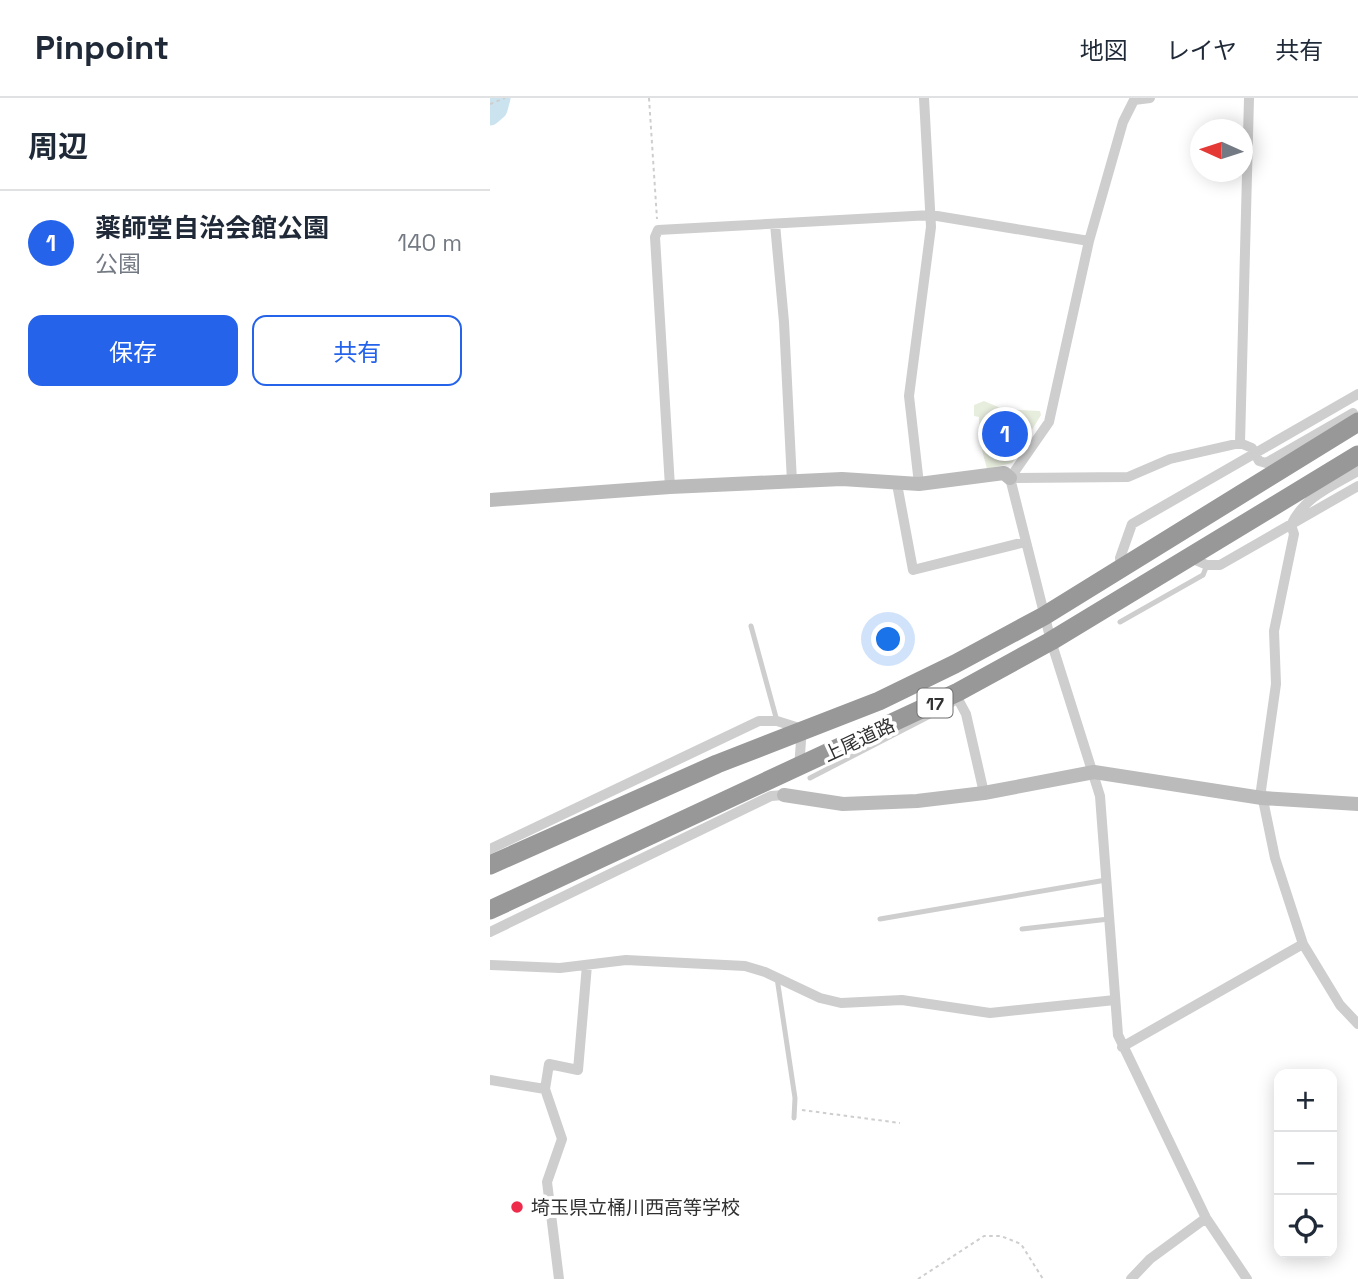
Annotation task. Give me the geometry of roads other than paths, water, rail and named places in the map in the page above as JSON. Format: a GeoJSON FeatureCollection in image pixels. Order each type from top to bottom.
{"type":"FeatureCollection","features":[{"type":"Feature","properties":{"kind":"highway","name":"上尾道路"},"geometry":{"type":"LineString","coordinates":[[490,865],[717,764],[800,734],[955,664],[1044,615],[1357,420]]}},
{"type":"Feature","properties":{"kind":"highway","name":"上尾道路"},"geometry":{"type":"LineString","coordinates":[[490,910],[804,773],[959,697],[1358,455]]}},
{"type":"Feature","properties":{"kind":"street"},"geometry":{"type":"LineString","coordinates":[[919,484],[909,396],[931,215],[924,98]]}},
{"type":"Feature","properties":{"kind":"street"},"geometry":{"type":"LineString","coordinates":[[1010,478],[1049,422],[1089,241],[1123,122],[1135,99],[1150,98]]}},
{"type":"Feature","properties":{"kind":"street"},"geometry":{"type":"LineString","coordinates":[[1240,443],[1249,98]]}},
{"type":"Feature","properties":{"kind":"street"},"geometry":{"type":"LineString","coordinates":[[670,487],[655,237],[658,230],[931,215],[1089,241]]}},
{"type":"Feature","properties":{"kind":"street"},"geometry":{"type":"LineString","coordinates":[[775,224],[784,321],[792,482]]}},
{"type":"Feature","properties":{"kind":"street"},"geometry":{"type":"LineString","coordinates":[[1121,567],[1120,558],[1132,524],[1358,394]]}},
{"type":"Feature","properties":{"kind":"street"},"geometry":{"type":"LineString","coordinates":[[1010,478],[1128,477],[1170,460],[1240,443],[1252,448],[1259,461],[1266,463],[1353,413],[1357,420]]}},
{"type":"Feature","properties":{"kind":"street"},"geometry":{"type":"LineString","coordinates":[[1358,471],[1299,508],[1291,525],[1294,534],[1274,631],[1276,684],[1262,798],[1275,858],[1303,944],[1340,1005],[1358,1024]]}},
{"type":"Feature","properties":{"kind":"street"},"geometry":{"type":"LineString","coordinates":[[490,500],[670,487],[842,479],[919,484],[1004,473],[1010,478],[1051,641],[1100,796],[1115,1000],[1122,1047],[1206,1218],[1247,1279]]}},
{"type":"Feature","properties":{"kind":"street"},"geometry":{"type":"LineString","coordinates":[[897,484],[913,570],[1025,542]]}},
{"type":"Feature","properties":{"kind":"street"},"geometry":{"type":"LineString","coordinates":[[1188,557],[1207,565],[1220,565],[1358,486]]}},
{"type":"Feature","properties":{"kind":"street"},"geometry":{"type":"LineString","coordinates":[[959,697],[966,714],[984,793]]}},
{"type":"Feature","properties":{"kind":"street"},"geometry":{"type":"LineString","coordinates":[[490,849],[759,721],[777,720],[796,727],[800,734],[804,773]]}},
{"type":"Feature","properties":{"kind":"street"},"geometry":{"type":"LineString","coordinates":[[490,932],[771,796],[784,795],[843,804],[984,793],[1094,772],[1262,798],[1358,804]]}},
{"type":"Feature","properties":{"kind":"street"},"geometry":{"type":"LineString","coordinates":[[1122,1047],[1303,944]]}},
{"type":"Feature","properties":{"kind":"street"},"geometry":{"type":"LineString","coordinates":[[490,965],[560,968],[626,960],[746,967],[820,998],[841,1003],[902,1000],[990,1013],[1115,1000]]}},
{"type":"Feature","properties":{"kind":"street"},"geometry":{"type":"LineString","coordinates":[[559,1279],[547,1182],[562,1139],[545,1089],[549,1064],[578,1070],[587,965]]}},
{"type":"Feature","properties":{"kind":"street"},"geometry":{"type":"LineString","coordinates":[[490,1080],[545,1089]]}},
{"type":"Feature","properties":{"kind":"street"},"geometry":{"type":"LineString","coordinates":[[1131,1279],[1150,1259],[1206,1218]]}},
{"type":"Feature","properties":{"kind":"lane"},"geometry":{"type":"LineString","coordinates":[[1120,622],[1203,575],[1207,565]]}},
{"type":"Feature","properties":{"kind":"lane"},"geometry":{"type":"LineString","coordinates":[[751,626],[777,720]]}},
{"type":"Feature","properties":{"kind":"lane"},"geometry":{"type":"LineString","coordinates":[[880,919],[1106,880]]}},
{"type":"Feature","properties":{"kind":"lane"},"geometry":{"type":"LineString","coordinates":[[1022,929],[1109,919]]}},
{"type":"Feature","properties":{"kind":"lane"},"geometry":{"type":"LineString","coordinates":[[777,978],[794,1118]]}},
{"type":"Feature","properties":{"kind":"waterway"},"geometry":{"type":"LineString","coordinates":[[490,115],[497,109],[500,98]]}},
{"type":"Feature","properties":{"kind":"place","name":"薬師堂自治会館公園"},"geometry":{"type":"Point","coordinates":[1005,434]}},
{"type":"Feature","properties":{"kind":"place","name":"埼玉県立桶川西高等学校"},"geometry":{"type":"Point","coordinates":[517,1207]}}]}
